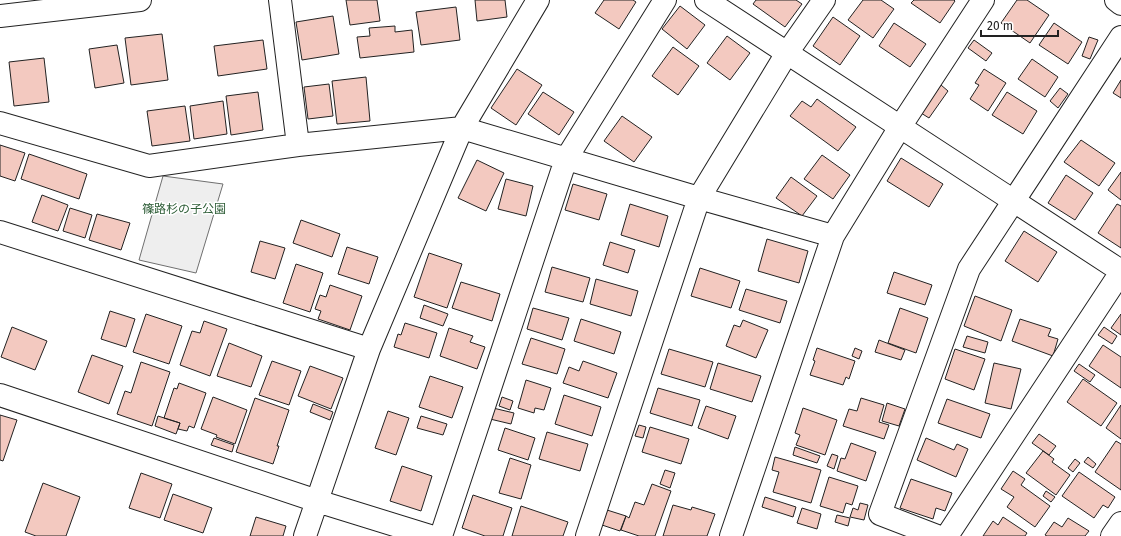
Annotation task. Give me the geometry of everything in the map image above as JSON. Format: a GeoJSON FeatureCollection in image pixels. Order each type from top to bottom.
{"type":"FeatureCollection","features":[{"type":"Feature","properties":{"kind":"street"},"geometry":{"type":"LineString","coordinates":[[0,16],[140,0]]}},
{"type":"Feature","properties":{"kind":"street"},"geometry":{"type":"LineString","coordinates":[[280,0],[298,145]]}},
{"type":"Feature","properties":{"kind":"street"},"geometry":{"type":"LineString","coordinates":[[305,536],[369,349],[462,128],[538,0]]}},
{"type":"Feature","properties":{"kind":"street"},"geometry":{"type":"LineString","coordinates":[[441,536],[566,159],[665,0]]}},
{"type":"Feature","properties":{"kind":"street"},"geometry":{"type":"LineString","coordinates":[[706,0],[1121,272],[947,536]]}},
{"type":"Feature","properties":{"kind":"street"},"geometry":{"type":"LineString","coordinates":[[587,536],[699,198],[787,53],[824,0]]}},
{"type":"Feature","properties":{"kind":"street"},"geometry":{"type":"LineString","coordinates":[[731,536],[833,236],[900,127],[983,0]]}},
{"type":"Feature","properties":{"kind":"street"},"geometry":{"type":"LineString","coordinates":[[1116,0],[1121,4]]}},
{"type":"Feature","properties":{"kind":"street"},"geometry":{"type":"LineString","coordinates":[[938,536],[880,514],[969,269],[1121,37]]}},
{"type":"Feature","properties":{"kind":"street"},"geometry":{"type":"LineString","coordinates":[[0,123],[149,166],[298,145],[462,128],[833,236]]}},
{"type":"Feature","properties":{"kind":"street"},"geometry":{"type":"LineString","coordinates":[[0,232],[369,349]]}},
{"type":"Feature","properties":{"kind":"street"},"geometry":{"type":"LineString","coordinates":[[0,395],[317,501],[430,536]]}},
{"type":"Feature","properties":{"kind":"street"},"geometry":{"type":"LineString","coordinates":[[1112,536],[1121,523]]}},
{"type":"Feature","properties":{"kind":"green space","name":"篠路杉の子公園"},"geometry":{"type":"Polygon","coordinates":[[[163,176],[223,184],[196,273],[139,260],[163,176]]]}},
{"type":"Feature","properties":{"kind":"building"},"geometry":{"type":"Polygon","coordinates":[[[346,0],[377,0],[380,21],[350,25],[346,0]]]}},
{"type":"Feature","properties":{"kind":"building"},"geometry":{"type":"Polygon","coordinates":[[[475,0],[505,0],[507,17],[477,21],[475,0]]]}},
{"type":"Feature","properties":{"kind":"building"},"geometry":{"type":"Polygon","coordinates":[[[604,0],[633,0],[636,2],[619,29],[595,13],[604,0]]]}},
{"type":"Feature","properties":{"kind":"building"},"geometry":{"type":"Polygon","coordinates":[[[756,0],[796,0],[802,4],[785,27],[753,4],[756,0]]]}},
{"type":"Feature","properties":{"kind":"building"},"geometry":{"type":"Polygon","coordinates":[[[863,0],[881,0],[894,9],[873,38],[848,20],[863,0]]]}},
{"type":"Feature","properties":{"kind":"building"},"geometry":{"type":"Polygon","coordinates":[[[914,0],[955,1],[940,23],[911,3],[914,0]]]}},
{"type":"Feature","properties":{"kind":"building"},"geometry":{"type":"Polygon","coordinates":[[[1017,0],[1027,0],[1049,15],[1030,43],[1001,23],[1017,0]]]}},
{"type":"Feature","properties":{"kind":"building"},"geometry":{"type":"Polygon","coordinates":[[[680,6],[705,25],[687,49],[662,29],[680,6]]]}},
{"type":"Feature","properties":{"kind":"building"},"geometry":{"type":"Polygon","coordinates":[[[456,7],[460,40],[421,45],[416,12],[456,7]]]}},
{"type":"Feature","properties":{"kind":"building"},"geometry":{"type":"Polygon","coordinates":[[[333,16],[339,54],[302,60],[296,22],[333,16]]]}},
{"type":"Feature","properties":{"kind":"building"},"geometry":{"type":"Polygon","coordinates":[[[833,17],[860,36],[840,65],[813,46],[833,17]]]}},
{"type":"Feature","properties":{"kind":"building"},"geometry":{"type":"Polygon","coordinates":[[[894,23],[926,44],[910,67],[879,46],[894,23]]]}},
{"type":"Feature","properties":{"kind":"building"},"geometry":{"type":"Polygon","coordinates":[[[1054,23],[1082,42],[1068,64],[1039,45],[1054,23]]]}},
{"type":"Feature","properties":{"kind":"building"},"geometry":{"type":"Polygon","coordinates":[[[395,26],[395,32],[412,30],[414,52],[360,58],[357,37],[370,36],[369,28],[395,26]]]}},
{"type":"Feature","properties":{"kind":"building"},"geometry":{"type":"Polygon","coordinates":[[[162,34],[168,80],[131,85],[125,38],[162,34]]]}},
{"type":"Feature","properties":{"kind":"building"},"geometry":{"type":"Polygon","coordinates":[[[727,36],[750,53],[730,80],[707,63],[727,36]]]}},
{"type":"Feature","properties":{"kind":"building"},"geometry":{"type":"Polygon","coordinates":[[[1089,37],[1098,40],[1090,59],[1082,56],[1089,37]]]}},
{"type":"Feature","properties":{"kind":"building"},"geometry":{"type":"Polygon","coordinates":[[[263,40],[267,69],[218,76],[214,46],[263,40]]]}},
{"type":"Feature","properties":{"kind":"building"},"geometry":{"type":"Polygon","coordinates":[[[974,40],[992,53],[986,61],[968,48],[974,40]]]}},
{"type":"Feature","properties":{"kind":"building"},"geometry":{"type":"Polygon","coordinates":[[[117,45],[124,83],[95,88],[89,49],[117,45]]]}},
{"type":"Feature","properties":{"kind":"building"},"geometry":{"type":"Polygon","coordinates":[[[673,47],[699,66],[678,95],[652,76],[673,47]]]}},
{"type":"Feature","properties":{"kind":"building"},"geometry":{"type":"Polygon","coordinates":[[[44,58],[49,102],[14,106],[9,62],[44,58]]]}},
{"type":"Feature","properties":{"kind":"building"},"geometry":{"type":"Polygon","coordinates":[[[1032,59],[1058,77],[1045,97],[1018,79],[1032,59]]]}},
{"type":"Feature","properties":{"kind":"building"},"geometry":{"type":"Polygon","coordinates":[[[517,69],[542,85],[516,125],[491,108],[517,69]]]}},
{"type":"Feature","properties":{"kind":"building"},"geometry":{"type":"Polygon","coordinates":[[[984,69],[1006,83],[988,111],[970,99],[979,85],[975,83],[984,69]]]}},
{"type":"Feature","properties":{"kind":"building"},"geometry":{"type":"Polygon","coordinates":[[[366,77],[370,121],[337,124],[332,81],[366,77]]]}},
{"type":"Feature","properties":{"kind":"building"},"geometry":{"type":"Polygon","coordinates":[[[1121,80],[1121,98],[1113,93],[1121,80]]]}},
{"type":"Feature","properties":{"kind":"building"},"geometry":{"type":"Polygon","coordinates":[[[329,84],[333,116],[308,119],[304,87],[329,84]]]}},
{"type":"Feature","properties":{"kind":"building"},"geometry":{"type":"Polygon","coordinates":[[[941,85],[948,91],[929,118],[921,113],[941,85]]]}},
{"type":"Feature","properties":{"kind":"building"},"geometry":{"type":"Polygon","coordinates":[[[1060,88],[1068,94],[1058,108],[1050,101],[1060,88]]]}},
{"type":"Feature","properties":{"kind":"building"},"geometry":{"type":"Polygon","coordinates":[[[258,92],[263,130],[231,135],[226,96],[258,92]]]}},
{"type":"Feature","properties":{"kind":"building"},"geometry":{"type":"Polygon","coordinates":[[[543,92],[574,112],[559,135],[528,114],[543,92]]]}},
{"type":"Feature","properties":{"kind":"building"},"geometry":{"type":"Polygon","coordinates":[[[1007,92],[1037,111],[1023,134],[992,115],[1007,92]]]}},
{"type":"Feature","properties":{"kind":"building"},"geometry":{"type":"Polygon","coordinates":[[[817,99],[856,127],[838,151],[790,116],[802,101],[811,107],[817,99]]]}},
{"type":"Feature","properties":{"kind":"building"},"geometry":{"type":"Polygon","coordinates":[[[223,101],[227,134],[194,139],[190,106],[223,101]]]}},
{"type":"Feature","properties":{"kind":"building"},"geometry":{"type":"Polygon","coordinates":[[[185,106],[190,141],[152,146],[147,111],[185,106]]]}},
{"type":"Feature","properties":{"kind":"building"},"geometry":{"type":"Polygon","coordinates":[[[622,116],[652,137],[634,162],[604,141],[622,116]]]}},
{"type":"Feature","properties":{"kind":"building"},"geometry":{"type":"Polygon","coordinates":[[[1081,140],[1115,163],[1099,186],[1064,162],[1081,140]]]}},
{"type":"Feature","properties":{"kind":"building"},"geometry":{"type":"Polygon","coordinates":[[[0,145],[25,153],[15,181],[0,176],[0,145]]]}},
{"type":"Feature","properties":{"kind":"building"},"geometry":{"type":"Polygon","coordinates":[[[29,154],[87,174],[79,199],[21,179],[29,154]]]}},
{"type":"Feature","properties":{"kind":"building"},"geometry":{"type":"Polygon","coordinates":[[[822,155],[850,175],[833,199],[804,179],[822,155]]]}},
{"type":"Feature","properties":{"kind":"building"},"geometry":{"type":"Polygon","coordinates":[[[901,158],[943,184],[929,207],[887,181],[901,158]]]}},
{"type":"Feature","properties":{"kind":"building"},"geometry":{"type":"Polygon","coordinates":[[[477,160],[504,173],[486,211],[458,198],[477,160]]]}},
{"type":"Feature","properties":{"kind":"building"},"geometry":{"type":"Polygon","coordinates":[[[1121,172],[1121,200],[1108,190],[1121,172]]]}},
{"type":"Feature","properties":{"kind":"building"},"geometry":{"type":"Polygon","coordinates":[[[1066,175],[1093,193],[1075,220],[1048,203],[1066,175]]]}},
{"type":"Feature","properties":{"kind":"building"},"geometry":{"type":"Polygon","coordinates":[[[791,177],[817,196],[802,216],[776,198],[791,177]]]}},
{"type":"Feature","properties":{"kind":"building"},"geometry":{"type":"Polygon","coordinates":[[[506,179],[533,186],[526,216],[498,209],[506,179]]]}},
{"type":"Feature","properties":{"kind":"building"},"geometry":{"type":"Polygon","coordinates":[[[573,184],[607,194],[599,220],[565,210],[573,184]]]}},
{"type":"Feature","properties":{"kind":"building"},"geometry":{"type":"Polygon","coordinates":[[[42,195],[68,205],[58,231],[32,222],[42,195]]]}},
{"type":"Feature","properties":{"kind":"building"},"geometry":{"type":"Polygon","coordinates":[[[630,204],[668,216],[659,247],[621,235],[630,204]]]}},
{"type":"Feature","properties":{"kind":"building"},"geometry":{"type":"Polygon","coordinates":[[[1117,204],[1121,206],[1121,248],[1098,233],[1117,204]]]}},
{"type":"Feature","properties":{"kind":"building"},"geometry":{"type":"Polygon","coordinates":[[[70,208],[92,215],[85,238],[63,231],[70,208]]]}},
{"type":"Feature","properties":{"kind":"building"},"geometry":{"type":"Polygon","coordinates":[[[97,214],[130,223],[121,250],[89,240],[97,214]]]}},
{"type":"Feature","properties":{"kind":"building"},"geometry":{"type":"Polygon","coordinates":[[[301,220],[340,234],[332,257],[293,243],[301,220]]]}},
{"type":"Feature","properties":{"kind":"building"},"geometry":{"type":"Polygon","coordinates":[[[1024,231],[1057,252],[1038,282],[1005,261],[1024,231]]]}},
{"type":"Feature","properties":{"kind":"building"},"geometry":{"type":"Polygon","coordinates":[[[767,239],[808,251],[799,283],[758,271],[767,239]]]}},
{"type":"Feature","properties":{"kind":"building"},"geometry":{"type":"Polygon","coordinates":[[[260,241],[285,248],[275,279],[251,272],[260,241]]]}},
{"type":"Feature","properties":{"kind":"building"},"geometry":{"type":"Polygon","coordinates":[[[610,242],[635,250],[628,273],[603,265],[610,242]]]}},
{"type":"Feature","properties":{"kind":"building"},"geometry":{"type":"Polygon","coordinates":[[[347,247],[378,257],[369,284],[338,274],[347,247]]]}},
{"type":"Feature","properties":{"kind":"building"},"geometry":{"type":"Polygon","coordinates":[[[429,253],[462,264],[447,308],[414,297],[429,253]]]}},
{"type":"Feature","properties":{"kind":"building"},"geometry":{"type":"Polygon","coordinates":[[[296,264],[323,273],[310,312],[283,303],[296,264]]]}},
{"type":"Feature","properties":{"kind":"building"},"geometry":{"type":"Polygon","coordinates":[[[552,267],[590,278],[583,302],[545,292],[552,267]]]}},
{"type":"Feature","properties":{"kind":"building"},"geometry":{"type":"Polygon","coordinates":[[[700,268],[740,281],[731,308],[691,296],[700,268]]]}},
{"type":"Feature","properties":{"kind":"building"},"geometry":{"type":"Polygon","coordinates":[[[894,272],[932,285],[925,305],[887,293],[894,272]]]}},
{"type":"Feature","properties":{"kind":"building"},"geometry":{"type":"Polygon","coordinates":[[[596,279],[638,291],[631,316],[590,304],[596,279]]]}},
{"type":"Feature","properties":{"kind":"building"},"geometry":{"type":"Polygon","coordinates":[[[461,282],[500,294],[492,321],[452,308],[461,282]]]}},
{"type":"Feature","properties":{"kind":"building"},"geometry":{"type":"Polygon","coordinates":[[[330,285],[362,296],[350,330],[318,319],[321,311],[315,309],[320,295],[326,297],[330,285]]]}},
{"type":"Feature","properties":{"kind":"building"},"geometry":{"type":"Polygon","coordinates":[[[746,289],[787,301],[780,323],[739,310],[746,289]]]}},
{"type":"Feature","properties":{"kind":"building"},"geometry":{"type":"Polygon","coordinates":[[[975,296],[1012,310],[1001,341],[964,326],[975,296]]]}},
{"type":"Feature","properties":{"kind":"building"},"geometry":{"type":"Polygon","coordinates":[[[424,305],[448,314],[443,326],[420,318],[424,305]]]}},
{"type":"Feature","properties":{"kind":"building"},"geometry":{"type":"Polygon","coordinates":[[[533,308],[569,318],[562,340],[527,329],[533,308]]]}},
{"type":"Feature","properties":{"kind":"building"},"geometry":{"type":"Polygon","coordinates":[[[900,308],[928,318],[916,353],[888,343],[900,308]]]}},
{"type":"Feature","properties":{"kind":"building"},"geometry":{"type":"Polygon","coordinates":[[[110,311],[135,319],[126,347],[101,339],[110,311]]]}},
{"type":"Feature","properties":{"kind":"building"},"geometry":{"type":"Polygon","coordinates":[[[146,314],[182,326],[169,364],[133,352],[146,314]]]}},
{"type":"Feature","properties":{"kind":"building"},"geometry":{"type":"Polygon","coordinates":[[[1121,314],[1121,335],[1111,328],[1121,314]]]}},
{"type":"Feature","properties":{"kind":"building"},"geometry":{"type":"Polygon","coordinates":[[[581,319],[621,332],[614,354],[574,341],[581,319]]]}},
{"type":"Feature","properties":{"kind":"building"},"geometry":{"type":"Polygon","coordinates":[[[1020,319],[1051,329],[1048,336],[1058,339],[1053,356],[1012,341],[1020,319]]]}},
{"type":"Feature","properties":{"kind":"building"},"geometry":{"type":"Polygon","coordinates":[[[743,320],[768,330],[756,358],[726,346],[734,325],[740,327],[743,320]]]}},
{"type":"Feature","properties":{"kind":"building"},"geometry":{"type":"Polygon","coordinates":[[[204,321],[227,329],[210,376],[180,365],[192,331],[200,333],[204,321]]]}},
{"type":"Feature","properties":{"kind":"building"},"geometry":{"type":"Polygon","coordinates":[[[405,323],[437,333],[429,358],[394,347],[398,334],[401,335],[405,323]]]}},
{"type":"Feature","properties":{"kind":"building"},"geometry":{"type":"Polygon","coordinates":[[[12,327],[47,341],[35,370],[1,357],[12,327]]]}},
{"type":"Feature","properties":{"kind":"building"},"geometry":{"type":"Polygon","coordinates":[[[1104,327],[1117,336],[1112,344],[1098,335],[1104,327]]]}},
{"type":"Feature","properties":{"kind":"building"},"geometry":{"type":"Polygon","coordinates":[[[449,328],[473,336],[470,342],[485,347],[477,369],[440,356],[449,328]]]}},
{"type":"Feature","properties":{"kind":"building"},"geometry":{"type":"Polygon","coordinates":[[[967,336],[988,342],[985,353],[963,347],[967,336]]]}},
{"type":"Feature","properties":{"kind":"building"},"geometry":{"type":"Polygon","coordinates":[[[531,338],[565,349],[557,374],[522,364],[531,338]]]}},
{"type":"Feature","properties":{"kind":"building"},"geometry":{"type":"Polygon","coordinates":[[[879,340],[905,350],[901,360],[875,352],[879,340]]]}},
{"type":"Feature","properties":{"kind":"building"},"geometry":{"type":"Polygon","coordinates":[[[229,343],[262,356],[251,387],[217,376],[229,343]]]}},
{"type":"Feature","properties":{"kind":"building"},"geometry":{"type":"Polygon","coordinates":[[[1103,345],[1121,357],[1121,388],[1089,366],[1103,345]]]}},
{"type":"Feature","properties":{"kind":"building"},"geometry":{"type":"Polygon","coordinates":[[[817,348],[855,361],[849,379],[846,377],[843,385],[810,375],[815,361],[813,360],[817,348]]]}},
{"type":"Feature","properties":{"kind":"building"},"geometry":{"type":"Polygon","coordinates":[[[855,348],[862,351],[859,359],[852,356],[855,348]]]}},
{"type":"Feature","properties":{"kind":"building"},"geometry":{"type":"Polygon","coordinates":[[[669,349],[713,362],[705,387],[661,374],[669,349]]]}},
{"type":"Feature","properties":{"kind":"building"},"geometry":{"type":"Polygon","coordinates":[[[955,349],[985,359],[974,390],[945,379],[955,349]]]}},
{"type":"Feature","properties":{"kind":"building"},"geometry":{"type":"Polygon","coordinates":[[[92,355],[123,366],[109,404],[78,392],[92,355]]]}},
{"type":"Feature","properties":{"kind":"building"},"geometry":{"type":"Polygon","coordinates":[[[272,361],[301,371],[289,405],[259,395],[272,361]]]}},
{"type":"Feature","properties":{"kind":"building"},"geometry":{"type":"Polygon","coordinates":[[[583,361],[617,373],[608,398],[563,383],[569,367],[579,371],[583,361]]]}},
{"type":"Feature","properties":{"kind":"building"},"geometry":{"type":"Polygon","coordinates":[[[141,362],[170,372],[152,426],[117,414],[125,391],[131,393],[141,362]]]}},
{"type":"Feature","properties":{"kind":"building"},"geometry":{"type":"Polygon","coordinates":[[[718,363],[761,376],[752,402],[710,389],[718,363]]]}},
{"type":"Feature","properties":{"kind":"building"},"geometry":{"type":"Polygon","coordinates":[[[994,363],[1021,369],[1011,409],[985,403],[994,363]]]}},
{"type":"Feature","properties":{"kind":"building"},"geometry":{"type":"Polygon","coordinates":[[[1079,364],[1095,375],[1090,382],[1074,371],[1079,364]]]}},
{"type":"Feature","properties":{"kind":"building"},"geometry":{"type":"Polygon","coordinates":[[[310,366],[343,378],[331,409],[298,396],[310,366]]]}},
{"type":"Feature","properties":{"kind":"building"},"geometry":{"type":"Polygon","coordinates":[[[430,376],[463,387],[452,418],[419,407],[430,376]]]}},
{"type":"Feature","properties":{"kind":"building"},"geometry":{"type":"Polygon","coordinates":[[[1083,379],[1117,403],[1101,426],[1067,402],[1083,379]]]}},
{"type":"Feature","properties":{"kind":"building"},"geometry":{"type":"Polygon","coordinates":[[[526,380],[551,388],[544,410],[535,408],[534,413],[518,408],[526,380]]]}},
{"type":"Feature","properties":{"kind":"building"},"geometry":{"type":"Polygon","coordinates":[[[179,383],[206,393],[194,428],[189,426],[187,431],[178,429],[180,423],[164,418],[174,388],[177,389],[179,383]]]}},
{"type":"Feature","properties":{"kind":"building"},"geometry":{"type":"Polygon","coordinates":[[[658,388],[700,400],[692,426],[650,413],[658,388]]]}},
{"type":"Feature","properties":{"kind":"building"},"geometry":{"type":"Polygon","coordinates":[[[564,395],[601,407],[592,436],[555,424],[564,395]]]}},
{"type":"Feature","properties":{"kind":"building"},"geometry":{"type":"Polygon","coordinates":[[[213,397],[247,410],[235,444],[216,437],[217,435],[201,429],[213,397]]]}},
{"type":"Feature","properties":{"kind":"building"},"geometry":{"type":"Polygon","coordinates":[[[502,397],[513,401],[510,410],[499,406],[502,397]]]}},
{"type":"Feature","properties":{"kind":"building"},"geometry":{"type":"Polygon","coordinates":[[[255,398],[289,410],[277,446],[279,446],[273,464],[236,452],[255,398]]]}},
{"type":"Feature","properties":{"kind":"building"},"geometry":{"type":"Polygon","coordinates":[[[861,398],[884,405],[879,422],[889,425],[884,439],[843,426],[849,409],[857,411],[861,398]]]}},
{"type":"Feature","properties":{"kind":"building"},"geometry":{"type":"Polygon","coordinates":[[[947,399],[990,414],[981,438],[938,423],[947,399]]]}},
{"type":"Feature","properties":{"kind":"building"},"geometry":{"type":"Polygon","coordinates":[[[887,403],[905,409],[899,426],[882,421],[887,403]]]}},
{"type":"Feature","properties":{"kind":"building"},"geometry":{"type":"Polygon","coordinates":[[[313,404],[333,412],[330,420],[310,412],[313,404]]]}},
{"type":"Feature","properties":{"kind":"building"},"geometry":{"type":"Polygon","coordinates":[[[1121,405],[1121,439],[1106,428],[1121,405]]]}},
{"type":"Feature","properties":{"kind":"building"},"geometry":{"type":"Polygon","coordinates":[[[706,406],[736,416],[728,439],[698,428],[706,406]]]}},
{"type":"Feature","properties":{"kind":"building"},"geometry":{"type":"Polygon","coordinates":[[[493,408],[514,413],[511,424],[490,419],[493,408]]]}},
{"type":"Feature","properties":{"kind":"building"},"geometry":{"type":"Polygon","coordinates":[[[803,408],[837,420],[825,455],[796,445],[800,435],[795,433],[803,408]]]}},
{"type":"Feature","properties":{"kind":"building"},"geometry":{"type":"Polygon","coordinates":[[[388,411],[409,418],[396,455],[375,448],[388,411]]]}},
{"type":"Feature","properties":{"kind":"building"},"geometry":{"type":"Polygon","coordinates":[[[0,415],[17,420],[3,461],[0,460],[0,415]]]}},
{"type":"Feature","properties":{"kind":"building"},"geometry":{"type":"Polygon","coordinates":[[[158,416],[180,423],[176,434],[155,426],[158,416]]]}},
{"type":"Feature","properties":{"kind":"building"},"geometry":{"type":"Polygon","coordinates":[[[421,416],[447,424],[443,435],[417,428],[421,416]]]}},
{"type":"Feature","properties":{"kind":"building"},"geometry":{"type":"Polygon","coordinates":[[[639,425],[646,427],[643,438],[635,436],[639,425]]]}},
{"type":"Feature","properties":{"kind":"building"},"geometry":{"type":"Polygon","coordinates":[[[650,427],[689,439],[681,464],[642,452],[650,427]]]}},
{"type":"Feature","properties":{"kind":"building"},"geometry":{"type":"Polygon","coordinates":[[[505,428],[535,438],[528,460],[498,450],[505,428]]]}},
{"type":"Feature","properties":{"kind":"building"},"geometry":{"type":"Polygon","coordinates":[[[547,432],[588,444],[580,471],[539,459],[547,432]]]}},
{"type":"Feature","properties":{"kind":"building"},"geometry":{"type":"Polygon","coordinates":[[[1039,434],[1056,446],[1049,455],[1032,443],[1039,434]]]}},
{"type":"Feature","properties":{"kind":"building"},"geometry":{"type":"Polygon","coordinates":[[[214,438],[234,445],[232,452],[211,445],[214,438]]]}},
{"type":"Feature","properties":{"kind":"building"},"geometry":{"type":"Polygon","coordinates":[[[926,438],[954,450],[957,444],[968,449],[956,477],[917,460],[926,438]]]}},
{"type":"Feature","properties":{"kind":"building"},"geometry":{"type":"Polygon","coordinates":[[[1116,441],[1121,444],[1121,490],[1095,472],[1116,441]]]}},
{"type":"Feature","properties":{"kind":"building"},"geometry":{"type":"Polygon","coordinates":[[[851,443],[876,452],[866,481],[837,471],[841,458],[845,459],[851,443]]]}},
{"type":"Feature","properties":{"kind":"building"},"geometry":{"type":"Polygon","coordinates":[[[795,447],[820,456],[817,463],[793,455],[795,447]]]}},
{"type":"Feature","properties":{"kind":"building"},"geometry":{"type":"Polygon","coordinates":[[[1043,451],[1054,459],[1052,462],[1070,475],[1056,495],[1026,473],[1043,451]]]}},
{"type":"Feature","properties":{"kind":"building"},"geometry":{"type":"Polygon","coordinates":[[[832,454],[838,456],[834,469],[827,466],[832,454]]]}},
{"type":"Feature","properties":{"kind":"building"},"geometry":{"type":"Polygon","coordinates":[[[775,457],[821,470],[811,503],[773,492],[779,472],[772,470],[775,457]]]}},
{"type":"Feature","properties":{"kind":"building"},"geometry":{"type":"Polygon","coordinates":[[[1088,457],[1096,464],[1093,468],[1084,462],[1088,457]]]}},
{"type":"Feature","properties":{"kind":"building"},"geometry":{"type":"Polygon","coordinates":[[[510,458],[531,465],[521,499],[499,493],[510,458]]]}},
{"type":"Feature","properties":{"kind":"building"},"geometry":{"type":"Polygon","coordinates":[[[1075,459],[1080,463],[1073,472],[1068,468],[1075,459]]]}},
{"type":"Feature","properties":{"kind":"building"},"geometry":{"type":"Polygon","coordinates":[[[402,466],[432,476],[421,511],[390,501],[402,466]]]}},
{"type":"Feature","properties":{"kind":"building"},"geometry":{"type":"Polygon","coordinates":[[[665,470],[675,473],[670,488],[660,484],[665,470]]]}},
{"type":"Feature","properties":{"kind":"building"},"geometry":{"type":"Polygon","coordinates":[[[1013,471],[1025,479],[1021,485],[1050,506],[1035,527],[1007,507],[1014,497],[1001,489],[1013,471]]]}},
{"type":"Feature","properties":{"kind":"building"},"geometry":{"type":"Polygon","coordinates":[[[1079,472],[1115,497],[1108,508],[1103,505],[1094,518],[1062,496],[1079,472]]]}},
{"type":"Feature","properties":{"kind":"building"},"geometry":{"type":"Polygon","coordinates":[[[141,473],[172,484],[160,518],[129,508],[141,473]]]}},
{"type":"Feature","properties":{"kind":"building"},"geometry":{"type":"Polygon","coordinates":[[[829,477],[858,486],[852,505],[846,503],[843,513],[820,506],[829,477]]]}},
{"type":"Feature","properties":{"kind":"building"},"geometry":{"type":"Polygon","coordinates":[[[911,479],[952,493],[945,511],[936,508],[933,519],[900,508],[911,479]]]}},
{"type":"Feature","properties":{"kind":"building"},"geometry":{"type":"Polygon","coordinates":[[[43,483],[80,497],[66,536],[36,536],[25,532],[43,483]]]}},
{"type":"Feature","properties":{"kind":"building"},"geometry":{"type":"Polygon","coordinates":[[[652,484],[671,491],[655,536],[639,536],[621,530],[626,516],[629,518],[635,502],[644,505],[652,484]]]}},
{"type":"Feature","properties":{"kind":"building"},"geometry":{"type":"Polygon","coordinates":[[[1046,491],[1055,497],[1051,502],[1043,496],[1046,491]]]}},
{"type":"Feature","properties":{"kind":"building"},"geometry":{"type":"Polygon","coordinates":[[[173,494],[212,508],[203,533],[164,520],[173,494]]]}},
{"type":"Feature","properties":{"kind":"building"},"geometry":{"type":"Polygon","coordinates":[[[473,495],[512,508],[503,536],[485,536],[462,528],[473,495]]]}},
{"type":"Feature","properties":{"kind":"building"},"geometry":{"type":"Polygon","coordinates":[[[765,497],[796,507],[793,517],[762,507],[765,497]]]}},
{"type":"Feature","properties":{"kind":"building"},"geometry":{"type":"Polygon","coordinates":[[[860,503],[868,505],[864,520],[850,517],[853,508],[858,510],[860,503]]]}},
{"type":"Feature","properties":{"kind":"building"},"geometry":{"type":"Polygon","coordinates":[[[673,505],[691,510],[692,507],[715,514],[707,536],[663,536],[673,505]]]}},
{"type":"Feature","properties":{"kind":"building"},"geometry":{"type":"Polygon","coordinates":[[[521,506],[568,522],[563,536],[512,536],[521,506]]]}},
{"type":"Feature","properties":{"kind":"building"},"geometry":{"type":"Polygon","coordinates":[[[802,508],[821,514],[817,529],[797,523],[802,508]]]}},
{"type":"Feature","properties":{"kind":"building"},"geometry":{"type":"Polygon","coordinates":[[[607,510],[626,516],[620,531],[602,525],[607,510]]]}},
{"type":"Feature","properties":{"kind":"building"},"geometry":{"type":"Polygon","coordinates":[[[837,515],[850,518],[848,526],[835,522],[837,515]]]}},
{"type":"Feature","properties":{"kind":"building"},"geometry":{"type":"Polygon","coordinates":[[[256,517],[286,526],[283,536],[250,536],[256,517]]]}},
{"type":"Feature","properties":{"kind":"building"},"geometry":{"type":"Polygon","coordinates":[[[1003,517],[1027,533],[1025,536],[983,536],[993,521],[998,525],[1003,517]]]}},
{"type":"Feature","properties":{"kind":"building"},"geometry":{"type":"Polygon","coordinates":[[[1068,518],[1089,531],[1085,536],[1045,535],[1054,522],[1062,527],[1068,518]]]}}]}
